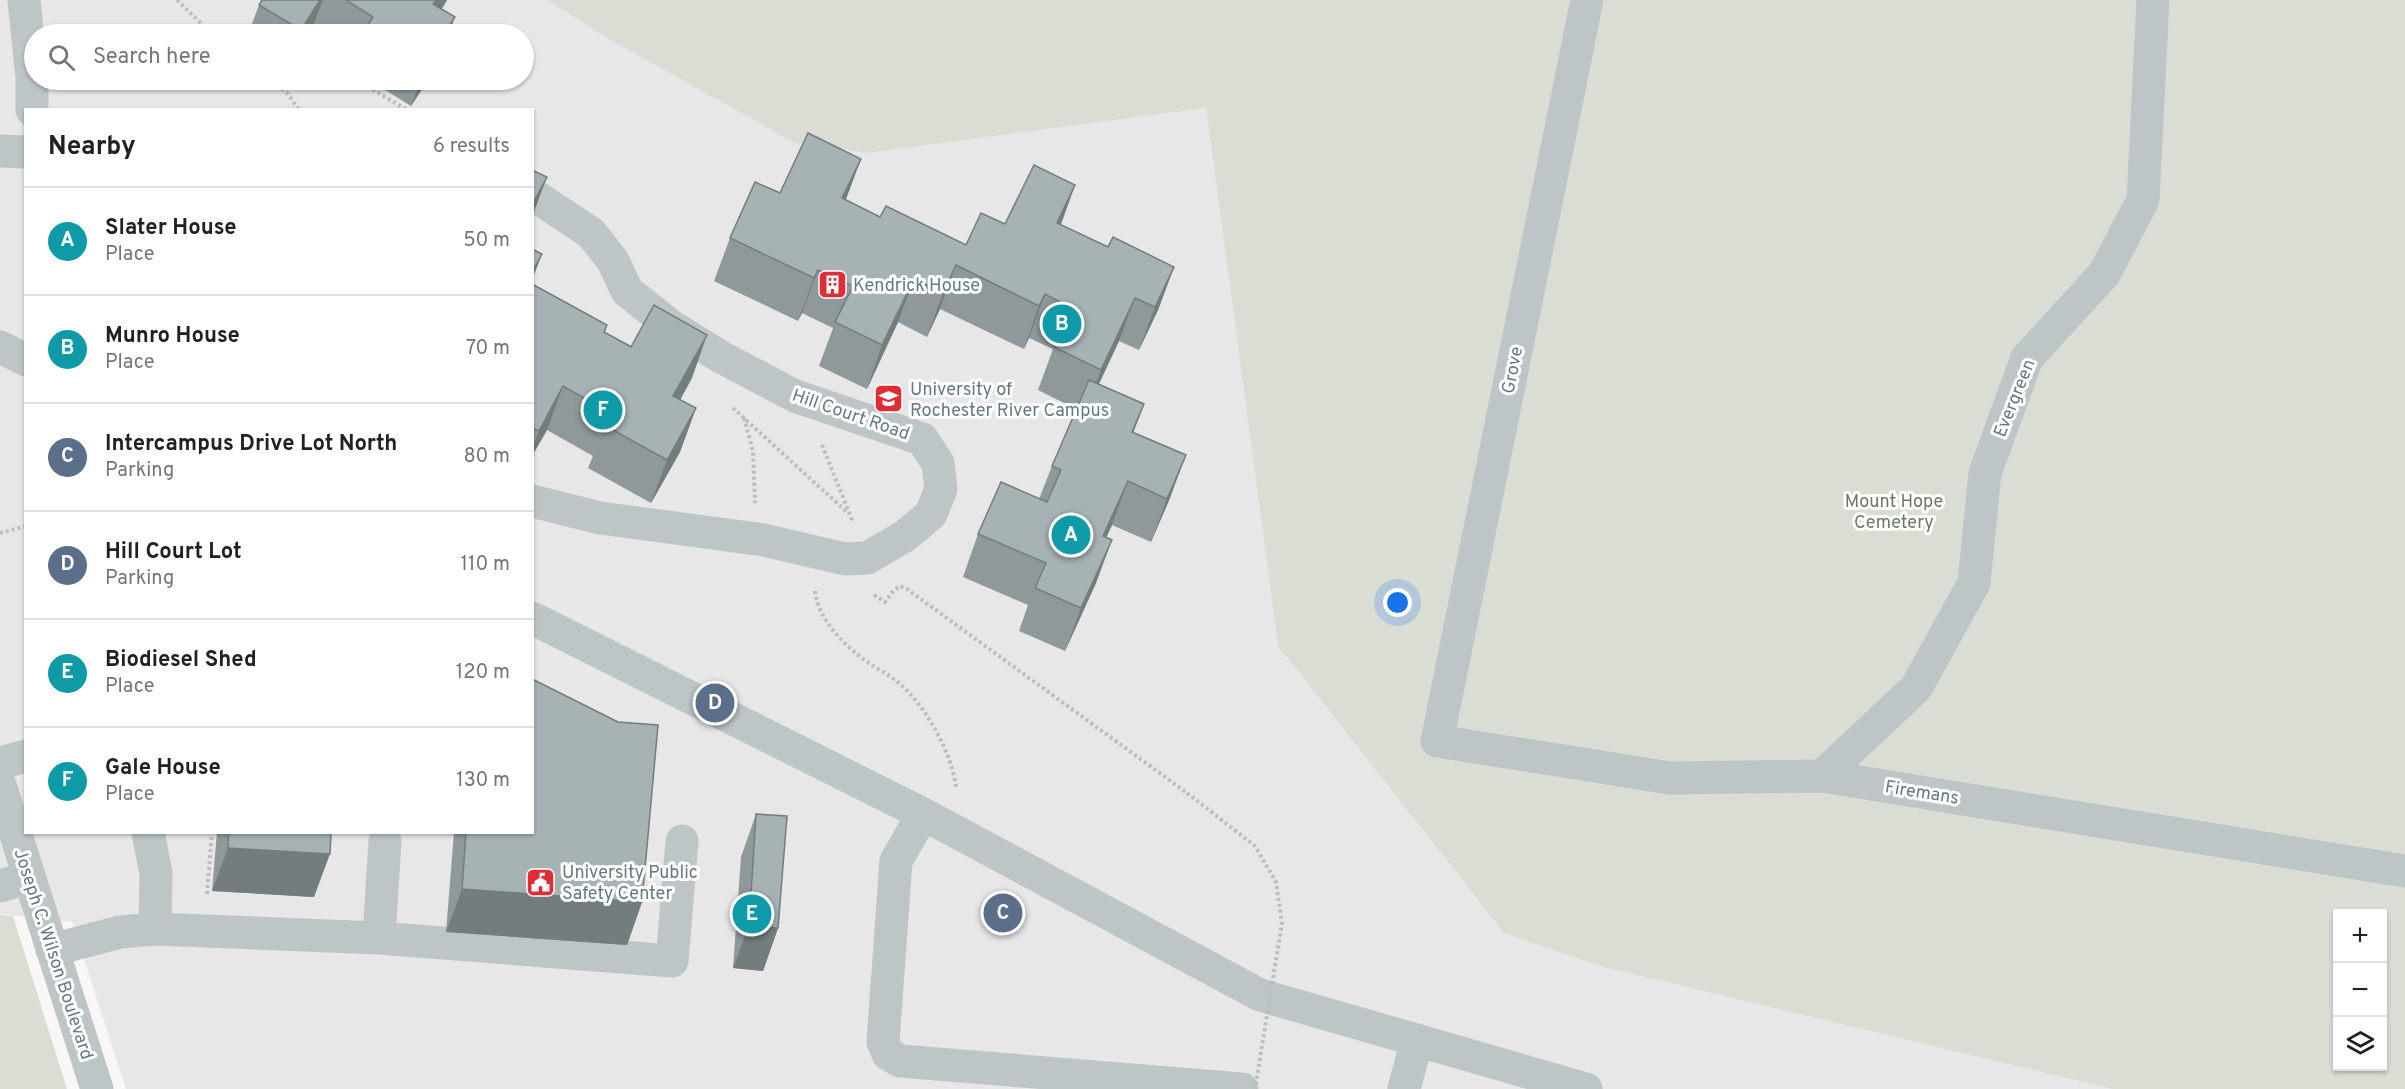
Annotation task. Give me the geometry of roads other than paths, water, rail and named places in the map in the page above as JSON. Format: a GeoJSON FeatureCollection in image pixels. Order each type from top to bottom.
{"type":"FeatureCollection","features":[{"type":"Feature","properties":{"kind":"street"},"geometry":{"type":"LineString","coordinates":[[24,0],[26,24]]}},
{"type":"Feature","properties":{"kind":"street","name":"Grove"},"geometry":{"type":"LineString","coordinates":[[1437,741],[1587,0]]}},
{"type":"Feature","properties":{"kind":"street","name":"Evergreen"},"geometry":{"type":"LineString","coordinates":[[1822,776],[1916,688],[1974,583],[1985,472],[2027,358],[2104,274],[2143,200],[2154,0]]}},
{"type":"Feature","properties":{"kind":"street"},"geometry":{"type":"LineString","coordinates":[[32,90],[32,108]]}},
{"type":"Feature","properties":{"kind":"street"},"geometry":{"type":"LineString","coordinates":[[0,151],[24,152]]}},
{"type":"Feature","properties":{"kind":"street","name":"Hill Court Road"},"geometry":{"type":"LineString","coordinates":[[534,195],[591,233],[613,261],[627,291],[671,326],[721,357],[795,396],[922,439],[938,464],[941,489],[931,514],[905,536],[867,558],[845,559],[764,540],[600,518],[534,502]]}},
{"type":"Feature","properties":{"kind":"street"},"geometry":{"type":"LineString","coordinates":[[0,347],[24,359]]}},
{"type":"Feature","properties":{"kind":"street"},"geometry":{"type":"LineString","coordinates":[[534,619],[923,814],[1260,995],[1586,1089]]}},
{"type":"Feature","properties":{"kind":"street","name":"Firemans"},"geometry":{"type":"LineString","coordinates":[[1437,741],[1670,778],[1822,776],[2405,872]]}},
{"type":"Feature","properties":{"kind":"street"},"geometry":{"type":"LineString","coordinates":[[0,763],[24,757]]}},
{"type":"Feature","properties":{"kind":"street","name":"Joseph C. Wilson Boulevard"},"geometry":{"type":"LineString","coordinates":[[0,785],[15,881],[52,950],[97,1089]]}},
{"type":"Feature","properties":{"kind":"street"},"geometry":{"type":"LineString","coordinates":[[923,814],[896,861],[883,1042],[888,1054],[900,1060],[1242,1089]]}},
{"type":"Feature","properties":{"kind":"street"},"geometry":{"type":"LineString","coordinates":[[148,834],[156,873],[155,929]]}},
{"type":"Feature","properties":{"kind":"street"},"geometry":{"type":"LineString","coordinates":[[379,938],[385,841]]}},
{"type":"Feature","properties":{"kind":"street"},"geometry":{"type":"LineString","coordinates":[[52,950],[120,932],[155,929],[379,938],[672,961],[682,841]]}},
{"type":"Feature","properties":{"kind":"street"},"geometry":{"type":"LineString","coordinates":[[1404,1089],[1417,1040]]}},
{"type":"Feature","properties":{"kind":"place","name":"Kendrick House"},"geometry":{"type":"Point","coordinates":[832,285]}},
{"type":"Feature","properties":{"kind":"place","name":"Munro House"},"geometry":{"type":"Point","coordinates":[1062,324]}},
{"type":"Feature","properties":{"kind":"place","name":"University of Rochester River Campus"},"geometry":{"type":"Point","coordinates":[889,399]}},
{"type":"Feature","properties":{"kind":"place","name":"Gale House"},"geometry":{"type":"Point","coordinates":[603,410]}},
{"type":"Feature","properties":{"kind":"place","name":"Slater House"},"geometry":{"type":"Point","coordinates":[1071,535]}},
{"type":"Feature","properties":{"kind":"place","name":"Hill Court Lot"},"geometry":{"type":"Point","coordinates":[715,703]}},
{"type":"Feature","properties":{"kind":"place","name":"University Public Safety Center"},"geometry":{"type":"Point","coordinates":[541,882]}},
{"type":"Feature","properties":{"kind":"place","name":"Intercampus Drive Lot North"},"geometry":{"type":"Point","coordinates":[1003,913]}},
{"type":"Feature","properties":{"kind":"place","name":"Biodiesel Shed"},"geometry":{"type":"Point","coordinates":[752,914]}},
{"type":"Feature","properties":{"kind":"park label","name":"Mount Hope Cemetery"},"geometry":{"type":"Point","coordinates":[1894,511]}}]}
